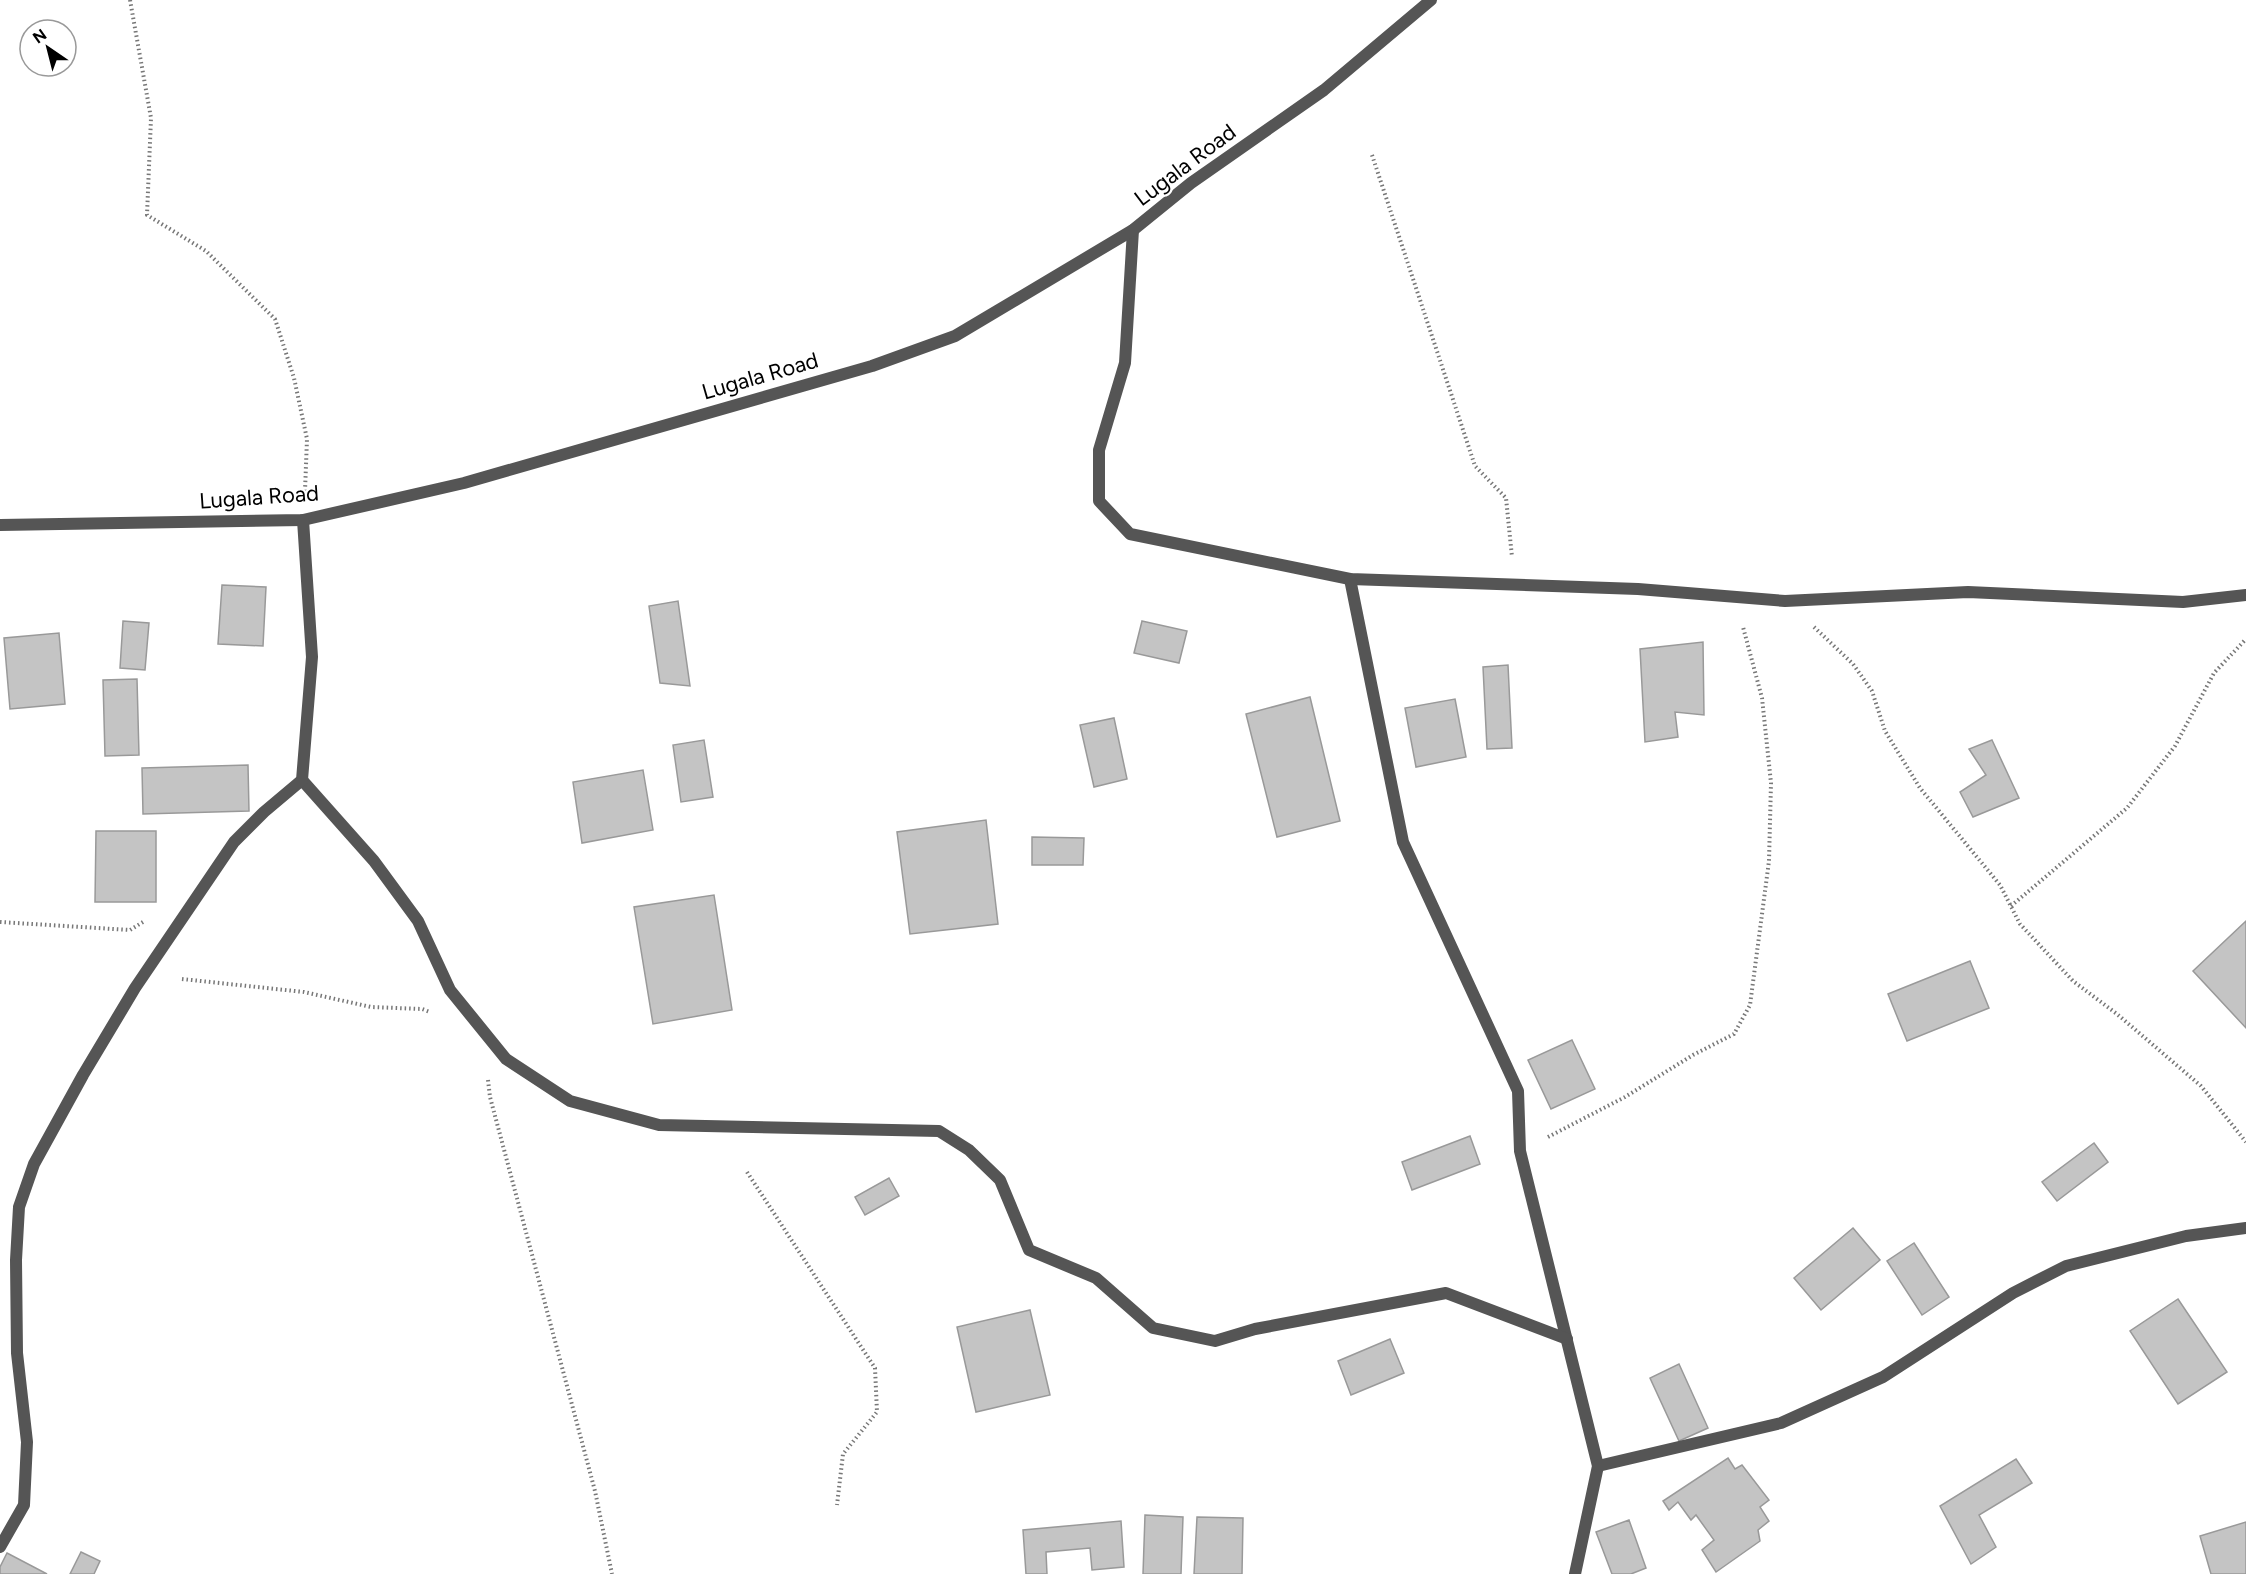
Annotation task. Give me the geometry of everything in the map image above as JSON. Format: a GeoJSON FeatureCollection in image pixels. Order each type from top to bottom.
{"type":"FeatureCollection","features":[{"type":"Feature","properties":{"kind":"street","name":"Lugala Road"},"geometry":{"type":"LineString","coordinates":[[0,525],[303,520],[464,483],[872,366],[955,336],[1133,230],[1191,183],[1324,90],[1431,0]]}},
{"type":"Feature","properties":{"kind":"street"},"geometry":{"type":"LineString","coordinates":[[1133,230],[1125,363],[1099,450],[1099,501],[1130,534],[1350,579],[1638,589],[1785,600],[1968,592],[2183,602],[2246,595]]}},
{"type":"Feature","properties":{"kind":"street"},"geometry":{"type":"LineString","coordinates":[[0,1546],[24,1505],[27,1442],[17,1353],[16,1260],[19,1207],[34,1164],[135,988],[234,842],[264,812],[302,780],[312,657],[303,520]]}},
{"type":"Feature","properties":{"kind":"street"},"geometry":{"type":"LineString","coordinates":[[1350,579],[1403,842],[1518,1091],[1520,1151],[1598,1466],[1575,1574]]}},
{"type":"Feature","properties":{"kind":"street"},"geometry":{"type":"LineString","coordinates":[[302,780],[374,861],[418,921],[450,990],[506,1059],[570,1101],[659,1125],[939,1131],[969,1150],[1000,1180],[1029,1250],[1096,1278],[1153,1328],[1215,1341],[1255,1329],[1446,1293],[1567,1339]]}},
{"type":"Feature","properties":{"kind":"street"},"geometry":{"type":"LineString","coordinates":[[1598,1466],[1781,1423],[1883,1377],[2013,1293],[2066,1266],[2186,1236],[2246,1228]]}},
{"type":"Feature","properties":{"kind":"path"},"geometry":{"type":"LineString","coordinates":[[130,0],[151,118],[147,215],[206,251],[276,319],[294,378],[307,439],[303,520]]}},
{"type":"Feature","properties":{"kind":"path"},"geometry":{"type":"LineString","coordinates":[[1372,155],[1474,466],[1506,498],[1515,585]]}},
{"type":"Feature","properties":{"kind":"path"},"geometry":{"type":"LineString","coordinates":[[1520,1151],[1625,1097],[1694,1055],[1734,1034],[1750,1005],[1769,861],[1771,783],[1762,698],[1734,596]]}},
{"type":"Feature","properties":{"kind":"path"},"geometry":{"type":"LineString","coordinates":[[1785,600],[1853,664],[1872,690],[1885,731],[1920,788],[2000,885],[2020,924],[2073,981],[2126,1021],[2201,1086],[2246,1142]]}},
{"type":"Feature","properties":{"kind":"path"},"geometry":{"type":"LineString","coordinates":[[2011,906],[2127,808],[2175,746],[2214,673],[2246,639]]}},
{"type":"Feature","properties":{"kind":"path"},"geometry":{"type":"LineString","coordinates":[[0,922],[130,930],[146,920]]}},
{"type":"Feature","properties":{"kind":"path"},"geometry":{"type":"LineString","coordinates":[[182,980],[304,992],[371,1007],[422,1009],[432,1012]]}},
{"type":"Feature","properties":{"kind":"path"},"geometry":{"type":"LineString","coordinates":[[481,1028],[490,1097],[594,1491],[612,1574]]}},
{"type":"Feature","properties":{"kind":"path"},"geometry":{"type":"LineString","coordinates":[[747,1172],[875,1368],[878,1412],[843,1454],[837,1505]]}},
{"type":"Feature","properties":{"kind":"building"},"geometry":{"type":"Polygon","coordinates":[[[222,585],[266,587],[263,646],[218,644],[222,585]]]}},
{"type":"Feature","properties":{"kind":"building"},"geometry":{"type":"Polygon","coordinates":[[[678,601],[690,686],[660,683],[649,606],[678,601]]]}},
{"type":"Feature","properties":{"kind":"building"},"geometry":{"type":"Polygon","coordinates":[[[123,621],[149,623],[145,670],[120,668],[123,621]]]}},
{"type":"Feature","properties":{"kind":"building"},"geometry":{"type":"Polygon","coordinates":[[[1142,621],[1187,631],[1179,663],[1134,653],[1142,621]]]}},
{"type":"Feature","properties":{"kind":"building"},"geometry":{"type":"Polygon","coordinates":[[[59,633],[65,704],[10,709],[4,638],[59,633]]]}},
{"type":"Feature","properties":{"kind":"building"},"geometry":{"type":"Polygon","coordinates":[[[1703,642],[1704,715],[1675,712],[1678,737],[1645,742],[1640,649],[1703,642]]]}},
{"type":"Feature","properties":{"kind":"building"},"geometry":{"type":"Polygon","coordinates":[[[1508,665],[1512,748],[1487,749],[1483,667],[1508,665]]]}},
{"type":"Feature","properties":{"kind":"building"},"geometry":{"type":"Polygon","coordinates":[[[137,679],[139,755],[105,756],[103,680],[137,679]]]}},
{"type":"Feature","properties":{"kind":"building"},"geometry":{"type":"Polygon","coordinates":[[[1310,697],[1340,821],[1277,837],[1246,714],[1310,697]]]}},
{"type":"Feature","properties":{"kind":"building"},"geometry":{"type":"Polygon","coordinates":[[[1455,699],[1466,757],[1416,767],[1405,708],[1455,699]]]}},
{"type":"Feature","properties":{"kind":"building"},"geometry":{"type":"Polygon","coordinates":[[[1114,718],[1127,779],[1094,787],[1080,725],[1114,718]]]}},
{"type":"Feature","properties":{"kind":"building"},"geometry":{"type":"Polygon","coordinates":[[[704,740],[713,797],[681,802],[673,745],[704,740]]]}},
{"type":"Feature","properties":{"kind":"building"},"geometry":{"type":"Polygon","coordinates":[[[1992,740],[2019,798],[1973,817],[1960,792],[1986,775],[1969,749],[1992,740]]]}},
{"type":"Feature","properties":{"kind":"building"},"geometry":{"type":"Polygon","coordinates":[[[248,765],[249,811],[143,814],[142,768],[248,765]]]}},
{"type":"Feature","properties":{"kind":"building"},"geometry":{"type":"Polygon","coordinates":[[[643,770],[653,830],[582,843],[573,782],[643,770]]]}},
{"type":"Feature","properties":{"kind":"building"},"geometry":{"type":"Polygon","coordinates":[[[986,820],[998,924],[910,934],[897,832],[986,820]]]}},
{"type":"Feature","properties":{"kind":"building"},"geometry":{"type":"Polygon","coordinates":[[[96,831],[156,831],[156,902],[95,902],[96,831]]]}},
{"type":"Feature","properties":{"kind":"building"},"geometry":{"type":"Polygon","coordinates":[[[1032,837],[1084,838],[1083,865],[1032,865],[1032,837]]]}},
{"type":"Feature","properties":{"kind":"building"},"geometry":{"type":"Polygon","coordinates":[[[714,895],[732,1010],[653,1024],[634,907],[714,895]]]}},
{"type":"Feature","properties":{"kind":"building"},"geometry":{"type":"Polygon","coordinates":[[[2246,921],[2246,1028],[2193,971],[2246,921]]]}},
{"type":"Feature","properties":{"kind":"building"},"geometry":{"type":"Polygon","coordinates":[[[1970,961],[1989,1008],[1907,1041],[1888,994],[1970,961]]]}},
{"type":"Feature","properties":{"kind":"building"},"geometry":{"type":"Polygon","coordinates":[[[1572,1040],[1595,1089],[1551,1109],[1528,1060],[1572,1040]]]}},
{"type":"Feature","properties":{"kind":"building"},"geometry":{"type":"Polygon","coordinates":[[[1470,1136],[1480,1164],[1412,1190],[1402,1162],[1470,1136]]]}},
{"type":"Feature","properties":{"kind":"building"},"geometry":{"type":"Polygon","coordinates":[[[2094,1143],[2108,1162],[2057,1201],[2042,1182],[2094,1143]]]}},
{"type":"Feature","properties":{"kind":"building"},"geometry":{"type":"Polygon","coordinates":[[[889,1178],[899,1196],[865,1215],[855,1197],[889,1178]]]}},
{"type":"Feature","properties":{"kind":"building"},"geometry":{"type":"Polygon","coordinates":[[[1853,1228],[1880,1260],[1821,1310],[1794,1278],[1853,1228]]]}},
{"type":"Feature","properties":{"kind":"building"},"geometry":{"type":"Polygon","coordinates":[[[1914,1243],[1949,1297],[1922,1315],[1887,1261],[1914,1243]]]}},
{"type":"Feature","properties":{"kind":"building"},"geometry":{"type":"Polygon","coordinates":[[[2178,1299],[2227,1372],[2178,1404],[2130,1331],[2178,1299]]]}},
{"type":"Feature","properties":{"kind":"building"},"geometry":{"type":"Polygon","coordinates":[[[1030,1310],[1050,1395],[976,1412],[957,1327],[1030,1310]]]}},
{"type":"Feature","properties":{"kind":"building"},"geometry":{"type":"Polygon","coordinates":[[[1390,1339],[1404,1373],[1351,1395],[1338,1361],[1390,1339]]]}},
{"type":"Feature","properties":{"kind":"building"},"geometry":{"type":"Polygon","coordinates":[[[1679,1364],[1708,1428],[1679,1441],[1650,1378],[1679,1364]]]}},
{"type":"Feature","properties":{"kind":"building"},"geometry":{"type":"Polygon","coordinates":[[[1728,1458],[1735,1469],[1742,1465],[1769,1500],[1760,1507],[1769,1521],[1758,1530],[1760,1541],[1716,1572],[1702,1550],[1714,1540],[1696,1515],[1691,1520],[1678,1502],[1669,1510],[1663,1501],[1728,1458]]]}},
{"type":"Feature","properties":{"kind":"building"},"geometry":{"type":"Polygon","coordinates":[[[2016,1459],[2032,1483],[1979,1515],[1996,1547],[1971,1564],[1940,1506],[2016,1459]]]}},
{"type":"Feature","properties":{"kind":"building"},"geometry":{"type":"Polygon","coordinates":[[[1145,1515],[1183,1517],[1181,1574],[1143,1574],[1145,1515]]]}},
{"type":"Feature","properties":{"kind":"building"},"geometry":{"type":"Polygon","coordinates":[[[1197,1517],[1243,1518],[1242,1574],[1194,1574],[1197,1517]]]}},
{"type":"Feature","properties":{"kind":"building"},"geometry":{"type":"Polygon","coordinates":[[[1629,1520],[1646,1568],[1631,1574],[1612,1574],[1596,1532],[1629,1520]]]}},
{"type":"Feature","properties":{"kind":"building"},"geometry":{"type":"Polygon","coordinates":[[[1121,1521],[1124,1567],[1092,1570],[1090,1548],[1046,1552],[1047,1574],[1026,1574],[1023,1530],[1121,1521]]]}},
{"type":"Feature","properties":{"kind":"building"},"geometry":{"type":"Polygon","coordinates":[[[2246,1522],[2246,1574],[2211,1574],[2200,1536],[2246,1522]]]}},
{"type":"Feature","properties":{"kind":"building"},"geometry":{"type":"Polygon","coordinates":[[[81,1552],[100,1561],[94,1574],[70,1574],[81,1552]]]}},
{"type":"Feature","properties":{"kind":"building"},"geometry":{"type":"Polygon","coordinates":[[[7,1553],[47,1574],[0,1574],[0,1567],[7,1553]]]}}]}
